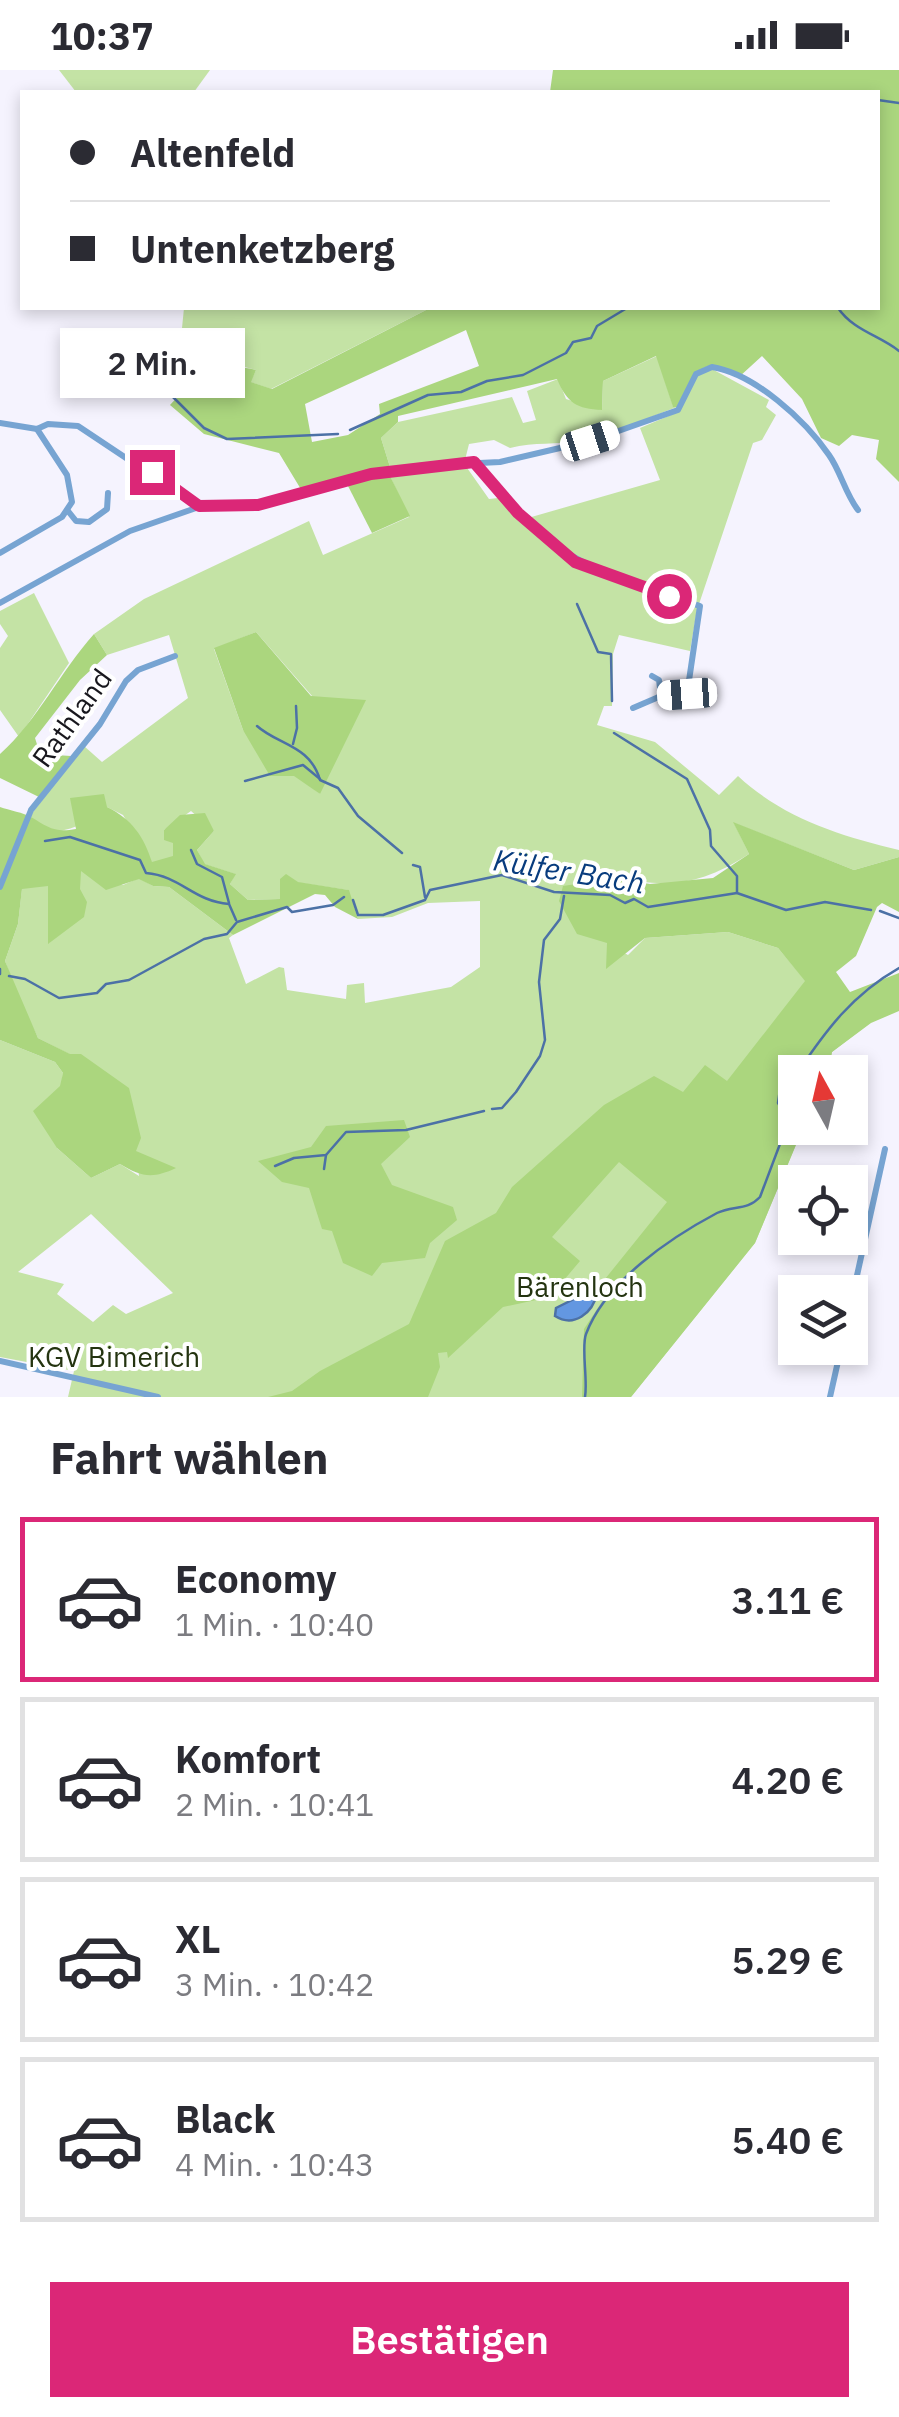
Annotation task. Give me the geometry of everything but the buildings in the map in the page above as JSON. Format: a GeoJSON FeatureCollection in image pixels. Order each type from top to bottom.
{"type":"FeatureCollection","features":[{"type":"Feature","properties":{"kind":"street"},"geometry":{"type":"LineString","coordinates":[[0,603],[130,531],[199,506],[262,505],[371,474],[448,462],[500,462],[582,443],[657,418],[683,405],[696,374],[719,368],[792,414],[829,455],[858,510]]}},
{"type":"Feature","properties":{"kind":"street"},"geometry":{"type":"LineString","coordinates":[[0,423],[36,428],[48,424],[78,426],[199,506]]}},
{"type":"Feature","properties":{"kind":"street"},"geometry":{"type":"LineString","coordinates":[[0,553],[68,511],[72,495],[69,481],[36,428]]}},
{"type":"Feature","properties":{"kind":"street"},"geometry":{"type":"LineString","coordinates":[[474,462],[488,484],[575,562],[700,606],[687,694],[661,696],[633,708]]}},
{"type":"Feature","properties":{"kind":"street"},"geometry":{"type":"LineString","coordinates":[[68,511],[76,521],[89,522],[106,510],[108,493]]}},
{"type":"Feature","properties":{"kind":"street","name":"Rathland"},"geometry":{"type":"LineString","coordinates":[[1,886],[31,810],[100,724],[129,677],[175,656]]}},
{"type":"Feature","properties":{"kind":"street"},"geometry":{"type":"LineString","coordinates":[[652,676],[660,680],[661,696]]}},
{"type":"Feature","properties":{"kind":"street"},"geometry":{"type":"LineString","coordinates":[[857,1275],[884,1150]]}},
{"type":"Feature","properties":{"kind":"street"},"geometry":{"type":"LineString","coordinates":[[0,1360],[158,1397]]}},
{"type":"Feature","properties":{"kind":"street"},"geometry":{"type":"LineString","coordinates":[[830,1397],[837,1365]]}},
{"type":"Feature","properties":{"kind":"green space"},"geometry":{"type":"Polygon","coordinates":[[[59,70],[210,70],[195,90],[74,90],[59,70]]]}},
{"type":"Feature","properties":{"kind":"green space"},"geometry":{"type":"Polygon","coordinates":[[[553,70],[899,70],[899,482],[876,459],[879,440],[852,435],[839,446],[821,438],[802,399],[762,356],[739,377],[716,366],[700,370],[677,407],[673,407],[656,356],[603,381],[602,410],[574,403],[557,379],[398,416],[398,422],[381,438],[390,467],[302,491],[279,453],[204,434],[170,405],[198,380],[230,368],[256,370],[251,382],[272,389],[426,310],[880,310],[880,90],[550,90],[553,70]],[[466,330],[305,404],[312,442],[348,435],[380,414],[379,404],[479,366],[466,330]]]}},
{"type":"Feature","properties":{"kind":"green space"},"geometry":{"type":"Polygon","coordinates":[[[184,310],[426,310],[271,389],[250,382],[256,370],[237,365],[223,347],[212,348],[182,328],[184,310]]]}},
{"type":"Feature","properties":{"kind":"green space"},"geometry":{"type":"Polygon","coordinates":[[[657,356],[673,406],[677,407],[580,440],[510,448],[494,440],[469,444],[465,460],[390,467],[381,438],[398,422],[512,397],[523,423],[536,420],[527,391],[558,379],[566,399],[602,410],[603,381],[657,356]]]}},
{"type":"Feature","properties":{"kind":"green space","name":"KGV Bimerich"},"geometry":{"type":"Polygon","coordinates":[[[712,369],[769,400],[766,407],[776,415],[762,440],[753,443],[697,610],[690,651],[619,635],[613,654],[612,706],[604,706],[597,725],[655,742],[719,795],[738,776],[755,791],[813,824],[899,850],[899,857],[854,870],[734,823],[749,854],[716,872],[669,883],[615,878],[607,943],[628,955],[645,938],[728,932],[778,948],[805,980],[871,1022],[831,1055],[778,1055],[778,1145],[796,1145],[788,1165],[778,1165],[778,1188],[755,1243],[631,1397],[68,1397],[74,1371],[0,1357],[0,1040],[55,1062],[63,1073],[57,1148],[91,1178],[120,1164],[139,1176],[136,1151],[71,1055],[38,1038],[18,996],[5,961],[18,924],[22,888],[48,885],[49,943],[80,889],[80,870],[123,885],[139,878],[153,886],[169,887],[233,935],[229,938],[246,984],[279,967],[284,968],[287,990],[346,999],[347,985],[364,983],[365,1003],[451,987],[480,967],[480,901],[428,903],[392,917],[358,919],[348,890],[280,880],[280,899],[248,900],[230,884],[235,874],[204,864],[197,850],[214,831],[191,811],[164,830],[173,842],[173,857],[152,863],[123,815],[107,807],[68,829],[59,831],[39,825],[30,816],[84,746],[102,762],[188,698],[169,635],[107,655],[94,634],[144,599],[309,521],[323,555],[409,517],[389,474],[465,465],[489,499],[498,498],[521,520],[660,480],[640,428],[678,412],[697,375],[712,369]],[[256,632],[214,649],[243,730],[320,794],[312,696],[256,632]],[[91,1214],[18,1272],[64,1284],[57,1294],[93,1322],[113,1305],[126,1314],[173,1293],[91,1214]]]}},
{"type":"Feature","properties":{"kind":"green space"},"geometry":{"type":"Polygon","coordinates":[[[389,474],[410,516],[372,533],[347,484],[389,474]]]}},
{"type":"Feature","properties":{"kind":"green space"},"geometry":{"type":"Polygon","coordinates":[[[34,593],[69,663],[19,737],[0,710],[0,648],[8,636],[0,624],[0,611],[34,593]]]}},
{"type":"Feature","properties":{"kind":"green space"},"geometry":{"type":"Polygon","coordinates":[[[256,632],[311,696],[366,700],[320,794],[294,776],[270,776],[243,730],[214,648],[256,632]]]}},
{"type":"Feature","properties":{"kind":"green space"},"geometry":{"type":"Polygon","coordinates":[[[94,634],[107,655],[80,680],[35,738],[40,754],[71,756],[39,797],[0,778],[0,754],[26,726],[94,634]]]}},
{"type":"Feature","properties":{"kind":"green space"},"geometry":{"type":"Polygon","coordinates":[[[104,794],[107,807],[136,830],[152,862],[173,856],[173,843],[164,840],[164,830],[180,815],[205,813],[214,831],[197,850],[205,864],[236,874],[230,884],[248,900],[280,899],[280,879],[286,874],[298,882],[349,890],[358,919],[335,907],[325,895],[315,894],[233,935],[169,887],[153,886],[139,879],[106,890],[81,871],[80,889],[87,902],[84,917],[48,944],[48,886],[22,889],[18,924],[5,961],[38,1038],[70,1054],[81,1054],[129,1088],[141,1138],[136,1151],[176,1168],[154,1175],[134,1172],[120,1164],[91,1178],[57,1148],[33,1111],[60,1086],[63,1073],[55,1062],[0,1040],[0,807],[52,828],[76,829],[70,798],[104,794]]]}},
{"type":"Feature","properties":{"kind":"green space","name":"Bärenloch"},"geometry":{"type":"Polygon","coordinates":[[[733,822],[854,870],[899,857],[899,912],[882,903],[877,907],[856,956],[836,972],[850,992],[899,973],[899,1011],[871,1023],[831,1055],[778,1055],[778,1145],[796,1145],[788,1165],[778,1165],[778,1188],[755,1243],[631,1397],[582,1397],[584,1329],[605,1297],[597,1289],[667,1202],[619,1162],[552,1237],[580,1261],[564,1280],[534,1287],[536,1300],[503,1307],[448,1358],[447,1352],[438,1353],[440,1367],[428,1397],[268,1397],[292,1391],[320,1371],[409,1324],[445,1241],[496,1213],[512,1187],[604,1105],[654,1076],[683,1092],[705,1065],[727,1081],[805,981],[778,948],[728,932],[645,938],[606,969],[607,943],[577,934],[559,901],[563,886],[615,878],[650,884],[713,878],[749,854],[733,822]]]}},
{"type":"Feature","properties":{"kind":"green space"},"geometry":{"type":"Polygon","coordinates":[[[404,1120],[410,1137],[381,1164],[392,1185],[453,1207],[457,1220],[430,1243],[425,1258],[382,1263],[372,1276],[343,1263],[332,1231],[322,1229],[309,1188],[282,1182],[258,1161],[311,1147],[326,1126],[404,1120]]]}},
{"type":"Feature","properties":{"kind":"water"},"geometry":{"type":"Polygon","coordinates":[[[590,1291],[597,1293],[595,1300],[582,1316],[569,1320],[555,1316],[556,1308],[590,1291]]]}},
{"type":"Feature","properties":{"kind":"waterway"},"geometry":{"type":"LineString","coordinates":[[880,100],[899,103]]}},
{"type":"Feature","properties":{"kind":"waterway"},"geometry":{"type":"LineString","coordinates":[[350,430],[428,395],[461,392],[487,381],[523,375],[566,353],[573,342],[591,338],[597,326],[624,310]]}},
{"type":"Feature","properties":{"kind":"waterway"},"geometry":{"type":"LineString","coordinates":[[840,310],[851,322],[899,351]]}},
{"type":"Feature","properties":{"kind":"waterway"},"geometry":{"type":"LineString","coordinates":[[99,372],[115,367],[134,372],[138,385],[147,391],[163,387],[204,428],[227,439],[338,434]]}},
{"type":"Feature","properties":{"kind":"waterway"},"geometry":{"type":"LineString","coordinates":[[577,604],[598,652],[611,654],[612,701]]}},
{"type":"Feature","properties":{"kind":"waterway"},"geometry":{"type":"LineString","coordinates":[[293,744],[296,706]]}},
{"type":"Feature","properties":{"kind":"waterway"},"geometry":{"type":"LineString","coordinates":[[257,726],[309,759],[320,780],[338,788],[358,816],[402,853]]}},
{"type":"Feature","properties":{"kind":"waterway"},"geometry":{"type":"LineString","coordinates":[[614,733],[687,779],[710,830],[711,846],[737,876],[737,893],[786,910],[825,902],[871,910]]}},
{"type":"Feature","properties":{"kind":"waterway"},"geometry":{"type":"LineString","coordinates":[[245,781],[303,765],[320,779]]}},
{"type":"Feature","properties":{"kind":"waterway"},"geometry":{"type":"LineString","coordinates":[[45,841],[70,837],[140,860],[146,873],[229,904],[236,920]]}},
{"type":"Feature","properties":{"kind":"waterway"},"geometry":{"type":"LineString","coordinates":[[191,850],[197,864],[222,877],[229,903]]}},
{"type":"Feature","properties":{"kind":"waterway"},"geometry":{"type":"LineString","coordinates":[[413,865],[420,867],[425,897]]}},
{"type":"Feature","properties":{"kind":"waterway","name":"Külfer Bach"},"geometry":{"type":"LineString","coordinates":[[353,900],[358,915],[383,915],[425,900],[430,890],[502,875],[554,892],[610,895],[625,903],[634,899],[648,907],[737,893]]}},
{"type":"Feature","properties":{"kind":"waterway"},"geometry":{"type":"LineString","coordinates":[[492,1109],[502,1108],[540,1056],[545,1040],[539,982],[544,940],[560,919],[564,896]]}},
{"type":"Feature","properties":{"kind":"waterway","name":"Külfer Bach"},"geometry":{"type":"LineString","coordinates":[[9,976],[25,979],[59,998],[97,993],[106,984],[129,980],[204,939],[227,934],[237,922],[287,907],[292,912],[333,905],[344,897]]}},
{"type":"Feature","properties":{"kind":"waterway"},"geometry":{"type":"LineString","coordinates":[[880,911],[899,918]]}},
{"type":"Feature","properties":{"kind":"waterway"},"geometry":{"type":"LineString","coordinates":[[810,1055],[842,1014],[868,989],[899,968]]}},
{"type":"Feature","properties":{"kind":"waterway","name":"Külfer Bach"},"geometry":{"type":"LineString","coordinates":[[0,969],[0,974]]}},
{"type":"Feature","properties":{"kind":"waterway"},"geometry":{"type":"LineString","coordinates":[[275,1166],[294,1158],[326,1155],[346,1132],[406,1130],[484,1111]]}},
{"type":"Feature","properties":{"kind":"waterway"},"geometry":{"type":"LineString","coordinates":[[585,1397],[586,1334],[608,1296],[641,1263],[680,1235],[717,1213],[750,1204],[760,1197],[780,1145]]}},
{"type":"Feature","properties":{"kind":"waterway"},"geometry":{"type":"LineString","coordinates":[[324,1169],[326,1155]]}},
{"type":"Feature","properties":{"kind":"route"},"geometry":{"type":"LineString","coordinates":[[152,472],[199,506],[258,505],[371,474],[448,462],[474,462],[488,484],[575,562],[669,596]]}}]}
